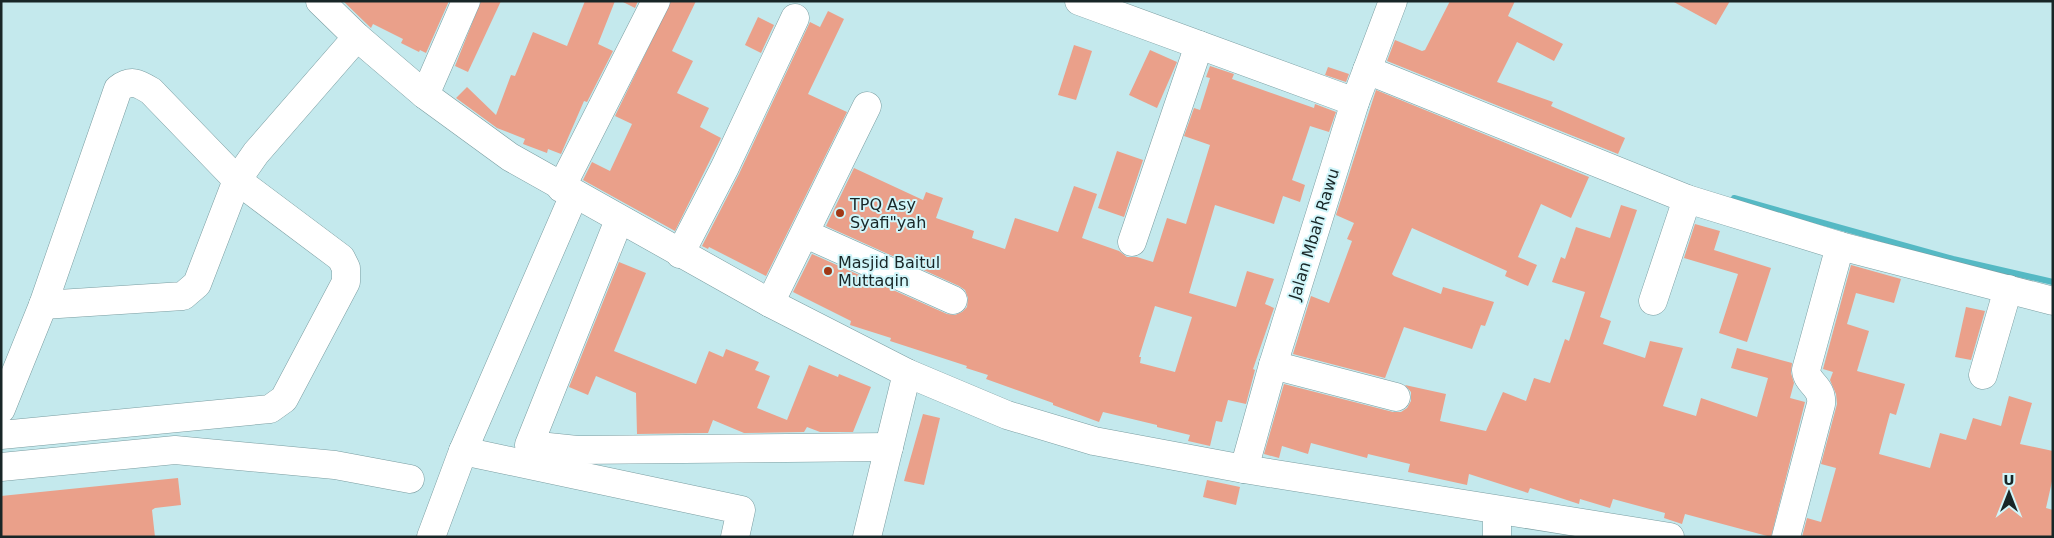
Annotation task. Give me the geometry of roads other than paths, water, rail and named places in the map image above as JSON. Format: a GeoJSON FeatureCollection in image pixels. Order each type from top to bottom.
{"type":"FeatureCollection","features":[{"type":"Feature","properties":{"kind":"street"},"geometry":{"type":"LineString","coordinates":[[320,1],[348,47],[425,95],[510,158],[770,303],[907,373],[1007,415],[1094,441],[1244,469],[1497,510],[1588,531],[1670,537]]}},
{"type":"Feature","properties":{"kind":"street"},"geometry":{"type":"LineString","coordinates":[[425,95],[466,1]]}},
{"type":"Feature","properties":{"kind":"street"},"geometry":{"type":"LineString","coordinates":[[432,537],[463,452],[568,191],[656,1]]}},
{"type":"Feature","properties":{"kind":"street"},"geometry":{"type":"LineString","coordinates":[[1080,1],[1197,51],[1355,102]]}},
{"type":"Feature","properties":{"kind":"street","name":"Jalan Mbah Rawu"},"geometry":{"type":"LineString","coordinates":[[1244,469],[1273,364],[1355,102],[1393,1]]}},
{"type":"Feature","properties":{"kind":"street"},"geometry":{"type":"LineString","coordinates":[[680,254],[725,167],[795,18]]}},
{"type":"Feature","properties":{"kind":"street"},"geometry":{"type":"LineString","coordinates":[[44,305],[183,296],[190,291],[197,284],[237,180],[256,152],[348,47]]}},
{"type":"Feature","properties":{"kind":"street"},"geometry":{"type":"LineString","coordinates":[[1132,242],[1197,51]]}},
{"type":"Feature","properties":{"kind":"street"},"geometry":{"type":"LineString","coordinates":[[1367,70],[1688,199],[1840,246],[2053,301]]}},
{"type":"Feature","properties":{"kind":"street"},"geometry":{"type":"LineString","coordinates":[[1,409],[44,305],[118,89],[127,82],[135,82],[151,91],[237,180],[341,258],[346,268],[346,282],[284,399],[270,409],[1,435]]}},
{"type":"Feature","properties":{"kind":"street"},"geometry":{"type":"LineString","coordinates":[[770,303],[806,234],[867,106]]}},
{"type":"Feature","properties":{"kind":"street"},"geometry":{"type":"LineString","coordinates":[[1653,301],[1688,199]]}},
{"type":"Feature","properties":{"kind":"street"},"geometry":{"type":"LineString","coordinates":[[619,220],[529,445],[577,450],[889,447]]}},
{"type":"Feature","properties":{"kind":"street"},"geometry":{"type":"LineString","coordinates":[[806,234],[953,300]]}},
{"type":"Feature","properties":{"kind":"street"},"geometry":{"type":"LineString","coordinates":[[1786,537],[1821,404],[1819,390],[1808,376],[1807,368],[1840,246]]}},
{"type":"Feature","properties":{"kind":"street"},"geometry":{"type":"LineString","coordinates":[[1983,375],[2008,289]]}},
{"type":"Feature","properties":{"kind":"street"},"geometry":{"type":"LineString","coordinates":[[1273,364],[1396,397]]}},
{"type":"Feature","properties":{"kind":"street"},"geometry":{"type":"LineString","coordinates":[[867,537],[907,373]]}},
{"type":"Feature","properties":{"kind":"street"},"geometry":{"type":"LineString","coordinates":[[1,467],[175,450],[335,465],[410,479]]}},
{"type":"Feature","properties":{"kind":"street"},"geometry":{"type":"LineString","coordinates":[[463,452],[741,510],[735,537]]}},
{"type":"Feature","properties":{"kind":"street"},"geometry":{"type":"LineString","coordinates":[[1497,510],[1497,537]]}},
{"type":"Feature","properties":{"kind":"waterway"},"geometry":{"type":"LineString","coordinates":[[1734,198],[1953,259],[2053,282]]}},
{"type":"Feature","properties":{"kind":"place","name":"TPQ Asy Syafi\"yah"},"geometry":{"type":"Point","coordinates":[840,213]}},
{"type":"Feature","properties":{"kind":"place","name":"Masjid Baitul Muttaqin"},"geometry":{"type":"Point","coordinates":[828,271]}}]}
